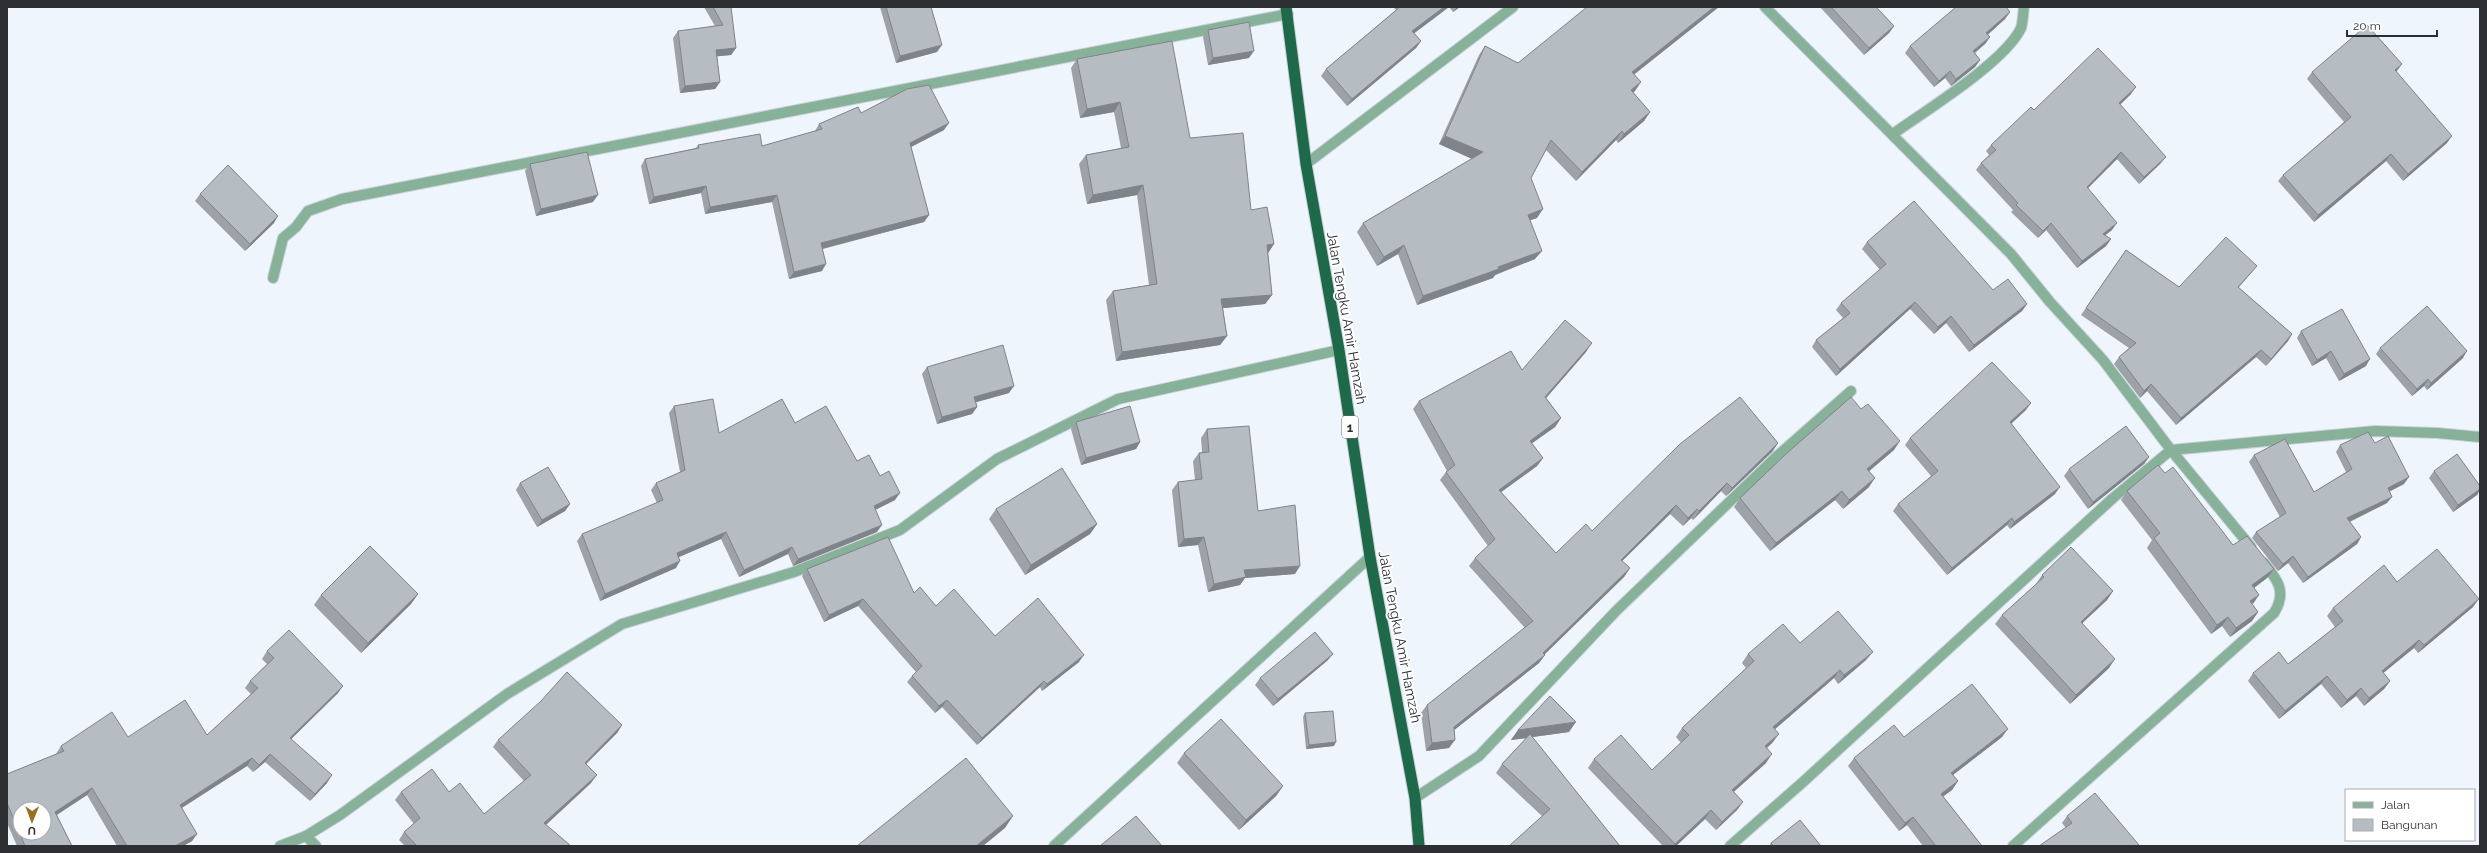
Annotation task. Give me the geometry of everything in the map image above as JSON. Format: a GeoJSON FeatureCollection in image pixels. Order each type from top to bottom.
{"type":"FeatureCollection","features":[{"type":"Feature","properties":{"kind":"highway","name":"Jalan Tengku Amir Hamzah"},"geometry":{"type":"LineString","coordinates":[[1287,10],[1306,164],[1339,350],[1370,557],[1415,798],[1419,846]]}},
{"type":"Feature","properties":{"kind":"street"},"geometry":{"type":"LineString","coordinates":[[1306,164],[1513,7]]}},
{"type":"Feature","properties":{"kind":"street"},"geometry":{"type":"LineString","coordinates":[[1765,7],[2011,254],[2050,302],[2103,360],[2171,450],[2278,581],[2281,589],[2278,606],[2274,613],[2247,639],[2013,846]]}},
{"type":"Feature","properties":{"kind":"street"},"geometry":{"type":"LineString","coordinates":[[1893,134],[1987,66],[2009,45],[2021,28],[2024,7]]}},
{"type":"Feature","properties":{"kind":"street"},"geometry":{"type":"LineString","coordinates":[[273,278],[283,238],[296,227],[308,211],[342,199],[1287,10]]}},
{"type":"Feature","properties":{"kind":"street"},"geometry":{"type":"LineString","coordinates":[[280,846],[306,836],[340,815],[507,694],[622,624],[794,572],[900,530],[997,459],[1118,399],[1339,350]]}},
{"type":"Feature","properties":{"kind":"street"},"geometry":{"type":"LineString","coordinates":[[1415,798],[1479,756],[1616,611],[1775,458],[1851,391]]}},
{"type":"Feature","properties":{"kind":"street"},"geometry":{"type":"LineString","coordinates":[[1730,846],[1803,782],[2113,498],[2171,450],[2375,431],[2437,433],[2480,437]]}},
{"type":"Feature","properties":{"kind":"street"},"geometry":{"type":"LineString","coordinates":[[1054,846],[1370,557]]}},
{"type":"Feature","properties":{"kind":"street"},"geometry":{"type":"LineString","coordinates":[[306,836],[316,846]]}},
{"type":"Feature","properties":{"kind":"building"},"geometry":{"type":"Polygon","coordinates":[[[713,7],[731,7],[736,48],[716,50],[720,82],[685,86],[678,31],[723,25],[713,7]]]}},
{"type":"Feature","properties":{"kind":"building"},"geometry":{"type":"Polygon","coordinates":[[[886,7],[931,7],[942,45],[900,56],[886,7]]]}},
{"type":"Feature","properties":{"kind":"building"},"geometry":{"type":"Polygon","coordinates":[[[1400,7],[1444,7],[1412,31],[1421,41],[1352,99],[1326,69],[1400,7]]]}},
{"type":"Feature","properties":{"kind":"building"},"geometry":{"type":"Polygon","coordinates":[[[1587,7],[1714,7],[1632,72],[1641,82],[1631,90],[1650,112],[1624,134],[1622,131],[1582,172],[1551,140],[1531,178],[1543,209],[1528,215],[1542,251],[1498,267],[1499,269],[1423,296],[1404,245],[1384,257],[1363,223],[1483,152],[1445,136],[1485,46],[1518,63],[1587,7]]]}},
{"type":"Feature","properties":{"kind":"building"},"geometry":{"type":"Polygon","coordinates":[[[1831,7],[1876,7],[1894,26],[1869,48],[1831,7]]]}},
{"type":"Feature","properties":{"kind":"building"},"geometry":{"type":"Polygon","coordinates":[[[1956,7],[2006,7],[2010,12],[1986,33],[1990,37],[1973,51],[1980,60],[1956,79],[1950,71],[1939,81],[1910,46],[1956,7]]]}},
{"type":"Feature","properties":{"kind":"building"},"geometry":{"type":"Polygon","coordinates":[[[1249,22],[1254,51],[1213,58],[1208,30],[1249,22]]]}},
{"type":"Feature","properties":{"kind":"building"},"geometry":{"type":"Polygon","coordinates":[[[2367,25],[2402,64],[2395,70],[2452,136],[2408,174],[2391,154],[2318,215],[2283,175],[2351,117],[2312,72],[2367,25]]]}},
{"type":"Feature","properties":{"kind":"building"},"geometry":{"type":"Polygon","coordinates":[[[1172,41],[1190,138],[1243,133],[1251,210],[1267,207],[1274,244],[1267,245],[1272,295],[1221,299],[1227,336],[1122,352],[1113,291],[1157,284],[1143,185],[1093,195],[1086,155],[1129,147],[1120,102],[1087,109],[1077,59],[1172,41]]]}},
{"type":"Feature","properties":{"kind":"building"},"geometry":{"type":"Polygon","coordinates":[[[2098,48],[2136,87],[2119,103],[2166,157],[2144,177],[2121,152],[2087,187],[2117,223],[2103,234],[2111,239],[2082,261],[2051,223],[2043,231],[2016,205],[2018,203],[1981,163],[1996,150],[1991,145],[2031,107],[2034,110],[2098,48]]]}},
{"type":"Feature","properties":{"kind":"building"},"geometry":{"type":"Polygon","coordinates":[[[929,85],[949,123],[910,143],[929,215],[821,243],[826,264],[794,272],[777,195],[710,207],[706,186],[654,197],[645,159],[699,148],[698,145],[760,134],[762,146],[822,129],[819,124],[858,107],[861,113],[907,89],[929,85]]]}},
{"type":"Feature","properties":{"kind":"building"},"geometry":{"type":"Polygon","coordinates":[[[587,152],[598,195],[541,209],[530,164],[587,152]]]}},
{"type":"Feature","properties":{"kind":"building"},"geometry":{"type":"Polygon","coordinates":[[[228,165],[278,216],[250,244],[200,194],[228,165]]]}},
{"type":"Feature","properties":{"kind":"building"},"geometry":{"type":"Polygon","coordinates":[[[1914,201],[1993,290],[2008,279],[2027,304],[1974,345],[1951,316],[1938,327],[1915,302],[1840,369],[1816,340],[1850,313],[1841,303],[1886,264],[1867,242],[1914,201]]]}},
{"type":"Feature","properties":{"kind":"building"},"geometry":{"type":"Polygon","coordinates":[[[2226,237],[2257,266],[2238,287],[2292,334],[2271,359],[2261,350],[2181,418],[2151,384],[2144,391],[2119,357],[2136,343],[2086,308],[2126,250],[2179,287],[2226,237]]]}},
{"type":"Feature","properties":{"kind":"building"},"geometry":{"type":"Polygon","coordinates":[[[2427,306],[2467,351],[2431,383],[2428,379],[2417,389],[2380,348],[2427,306]]]}},
{"type":"Feature","properties":{"kind":"building"},"geometry":{"type":"Polygon","coordinates":[[[2342,309],[2370,359],[2344,374],[2331,351],[2317,360],[2301,331],[2342,309]]]}},
{"type":"Feature","properties":{"kind":"building"},"geometry":{"type":"Polygon","coordinates":[[[1565,320],[1592,343],[1545,397],[1561,418],[1530,441],[1543,458],[1499,490],[1556,553],[1586,524],[1592,531],[1680,444],[1740,397],[1778,443],[1732,488],[1727,483],[1699,511],[1697,509],[1688,518],[1676,505],[1621,560],[1630,568],[1543,653],[1545,655],[1454,727],[1455,740],[1432,743],[1427,705],[1533,621],[1475,558],[1495,539],[1446,472],[1455,465],[1419,401],[1511,351],[1522,370],[1565,320]]]}},
{"type":"Feature","properties":{"kind":"building"},"geometry":{"type":"Polygon","coordinates":[[[1003,345],[1014,386],[974,397],[977,407],[942,417],[927,367],[1003,345]]]}},
{"type":"Feature","properties":{"kind":"building"},"geometry":{"type":"Polygon","coordinates":[[[1992,362],[2031,403],[2010,422],[2060,487],[2014,522],[2012,518],[1952,568],[1898,504],[1938,471],[1910,438],[1992,362]]]}},
{"type":"Feature","properties":{"kind":"building"},"geometry":{"type":"Polygon","coordinates":[[[1851,397],[1861,409],[1868,404],[1900,441],[1867,469],[1875,478],[1849,500],[1842,491],[1776,543],[1740,498],[1786,454],[1851,397]]]}},
{"type":"Feature","properties":{"kind":"building"},"geometry":{"type":"Polygon","coordinates":[[[713,399],[719,433],[782,399],[795,423],[826,406],[857,461],[869,455],[880,476],[889,471],[900,493],[874,506],[882,525],[798,559],[792,547],[744,570],[726,532],[677,553],[680,561],[605,594],[582,534],[663,500],[656,483],[685,470],[674,406],[713,399]]]}},
{"type":"Feature","properties":{"kind":"building"},"geometry":{"type":"Polygon","coordinates":[[[1130,406],[1140,442],[1086,458],[1076,422],[1130,406]]]}},
{"type":"Feature","properties":{"kind":"building"},"geometry":{"type":"Polygon","coordinates":[[[1249,426],[1258,511],[1295,505],[1300,566],[1244,570],[1246,577],[1214,584],[1204,537],[1184,539],[1178,482],[1202,479],[1199,453],[1209,452],[1207,429],[1249,426]]]}},
{"type":"Feature","properties":{"kind":"building"},"geometry":{"type":"Polygon","coordinates":[[[2126,426],[2149,457],[2093,502],[2069,469],[2126,426]]]}},
{"type":"Feature","properties":{"kind":"building"},"geometry":{"type":"Polygon","coordinates":[[[2368,432],[2375,443],[2388,436],[2409,477],[2388,488],[2392,497],[2347,518],[2361,537],[2308,577],[2293,556],[2283,564],[2256,532],[2286,513],[2254,455],[2285,439],[2314,492],[2352,469],[2340,445],[2368,432]]]}},
{"type":"Feature","properties":{"kind":"building"},"geometry":{"type":"Polygon","coordinates":[[[2457,454],[2480,486],[2480,489],[2458,505],[2434,471],[2457,454]]]}},
{"type":"Feature","properties":{"kind":"building"},"geometry":{"type":"Polygon","coordinates":[[[2158,465],[2165,473],[2173,467],[2233,545],[2247,536],[2274,569],[2252,585],[2259,595],[2250,601],[2258,612],[2236,628],[2228,617],[2217,625],[2154,538],[2160,533],[2127,491],[2158,465]]]}},
{"type":"Feature","properties":{"kind":"building"},"geometry":{"type":"Polygon","coordinates":[[[548,467],[570,504],[542,520],[520,483],[548,467]]]}},
{"type":"Feature","properties":{"kind":"building"},"geometry":{"type":"Polygon","coordinates":[[[1062,468],[1097,524],[1031,565],[996,509],[1062,468]]]}},
{"type":"Feature","properties":{"kind":"building"},"geometry":{"type":"Polygon","coordinates":[[[888,537],[914,593],[920,587],[936,606],[954,589],[995,636],[1038,598],[1084,655],[1047,684],[1044,681],[982,738],[947,700],[939,706],[912,676],[922,666],[863,599],[829,615],[807,569],[888,537]]]}},
{"type":"Feature","properties":{"kind":"building"},"geometry":{"type":"Polygon","coordinates":[[[370,546],[418,594],[368,643],[321,595],[370,546]]]}},
{"type":"Feature","properties":{"kind":"building"},"geometry":{"type":"Polygon","coordinates":[[[2071,547],[2113,591],[2081,622],[2115,659],[2076,695],[2002,615],[2044,577],[2042,575],[2071,547]]]}},
{"type":"Feature","properties":{"kind":"building"},"geometry":{"type":"Polygon","coordinates":[[[2437,549],[2479,599],[2424,645],[2419,640],[2382,671],[2390,681],[2369,698],[2361,688],[2347,700],[2327,676],[2285,711],[2253,673],[2279,652],[2288,664],[2343,621],[2333,608],[2384,565],[2397,582],[2437,549]]]}},
{"type":"Feature","properties":{"kind":"building"},"geometry":{"type":"Polygon","coordinates":[[[1838,611],[1873,652],[1844,675],[1840,670],[1773,727],[1779,734],[1765,746],[1772,754],[1732,790],[1743,802],[1722,822],[1711,810],[1675,844],[1594,759],[1621,735],[1652,770],[1689,735],[1682,728],[1754,661],[1748,654],[1783,624],[1800,643],[1838,611]]]}},
{"type":"Feature","properties":{"kind":"building"},"geometry":{"type":"Polygon","coordinates":[[[289,630],[343,686],[290,738],[332,775],[315,794],[270,754],[259,765],[252,758],[180,805],[197,834],[175,846],[127,846],[92,788],[55,812],[72,846],[25,846],[23,841],[52,841],[52,801],[12,801],[12,815],[7,803],[7,774],[64,751],[61,746],[112,712],[128,737],[185,700],[207,735],[258,688],[250,681],[274,658],[267,651],[289,630]]]}},
{"type":"Feature","properties":{"kind":"building"},"geometry":{"type":"Polygon","coordinates":[[[1315,632],[1333,654],[1278,699],[1260,678],[1315,632]]]}},
{"type":"Feature","properties":{"kind":"building"},"geometry":{"type":"Polygon","coordinates":[[[567,672],[622,725],[585,763],[597,775],[544,823],[571,846],[417,846],[404,832],[420,818],[401,792],[432,769],[449,792],[460,783],[484,814],[531,775],[498,740],[541,701],[567,672]]]}},
{"type":"Feature","properties":{"kind":"building"},"geometry":{"type":"Polygon","coordinates":[[[1972,684],[2008,729],[1951,773],[1958,781],[1941,794],[1982,846],[1936,846],[1913,817],[1905,823],[1854,758],[1894,725],[1904,737],[1972,684]]]}},
{"type":"Feature","properties":{"kind":"building"},"geometry":{"type":"Polygon","coordinates":[[[1550,696],[1576,722],[1518,730],[1550,696]]]}},
{"type":"Feature","properties":{"kind":"building"},"geometry":{"type":"Polygon","coordinates":[[[1333,711],[1336,742],[1309,745],[1305,713],[1333,711]]]}},
{"type":"Feature","properties":{"kind":"building"},"geometry":{"type":"Polygon","coordinates":[[[1221,719],[1283,786],[1246,820],[1184,753],[1221,719]]]}},
{"type":"Feature","properties":{"kind":"building"},"geometry":{"type":"Polygon","coordinates":[[[1530,734],[1620,846],[1509,846],[1550,809],[1502,764],[1530,734]]]}},
{"type":"Feature","properties":{"kind":"building"},"geometry":{"type":"Polygon","coordinates":[[[966,758],[1013,816],[976,846],[857,846],[966,758]]]}},
{"type":"Feature","properties":{"kind":"building"},"geometry":{"type":"Polygon","coordinates":[[[2095,793],[2139,845],[2138,846],[2039,846],[2072,823],[2067,816],[2095,793]]]}},
{"type":"Feature","properties":{"kind":"building"},"geometry":{"type":"Polygon","coordinates":[[[1136,816],[1162,846],[1100,846],[1136,816]]]}},
{"type":"Feature","properties":{"kind":"building"},"geometry":{"type":"Polygon","coordinates":[[[1800,820],[1821,846],[1773,846],[1771,843],[1800,820]]]}}]}
